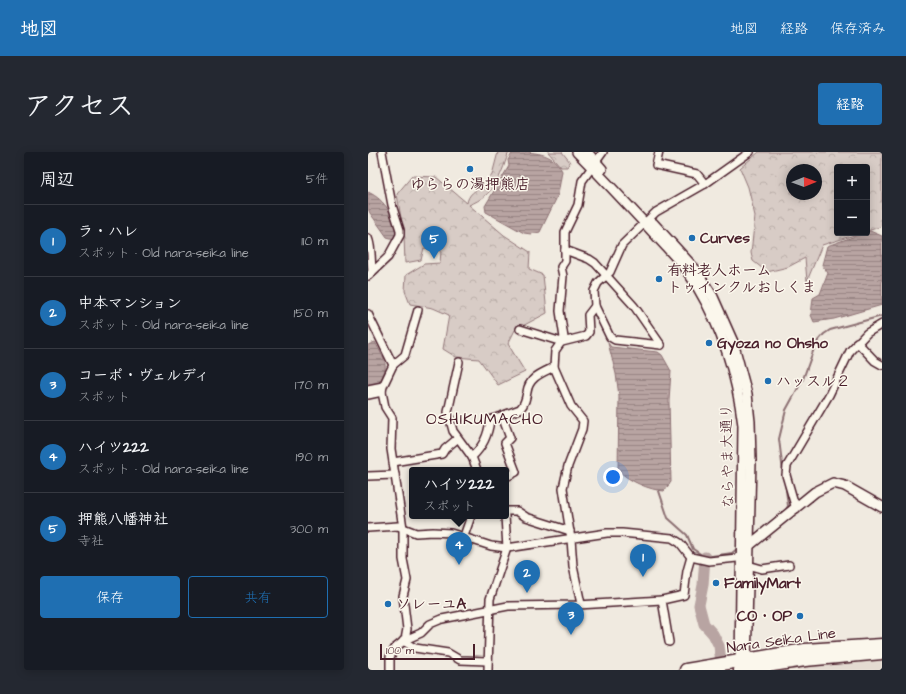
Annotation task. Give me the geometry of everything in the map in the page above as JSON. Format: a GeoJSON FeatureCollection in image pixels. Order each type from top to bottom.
{"type":"FeatureCollection","features":[{"type":"Feature","properties":{"kind":"main road","name":"Nara Seika Line"},"geometry":{"type":"LineString","coordinates":[[743,666],[805,650],[882,645]]}},
{"type":"Feature","properties":{"kind":"main road","name":"Nara Seika Line"},"geometry":{"type":"LineString","coordinates":[[686,670],[720,664],[743,666],[882,653]]}},
{"type":"Feature","properties":{"kind":"street"},"geometry":{"type":"LineString","coordinates":[[370,274],[388,258],[400,235],[392,205],[382,152]]}},
{"type":"Feature","properties":{"kind":"street","name":"ならやま大通り"},"geometry":{"type":"LineString","coordinates":[[577,152],[594,165],[646,221],[695,269],[713,297],[734,342],[747,394],[750,422],[751,460],[748,565],[743,666]]}},
{"type":"Feature","properties":{"kind":"street","name":"ならやま大通り"},"geometry":{"type":"LineString","coordinates":[[587,152],[594,165]]}},
{"type":"Feature","properties":{"kind":"street"},"geometry":{"type":"LineString","coordinates":[[581,604],[572,566],[570,535],[562,488],[568,466],[582,429],[583,420],[571,406],[554,367],[555,351],[564,338],[560,312],[563,276],[561,267],[565,261],[567,227],[578,205],[582,181],[603,152]]}},
{"type":"Feature","properties":{"kind":"street"},"geometry":{"type":"LineString","coordinates":[[659,152],[656,165],[697,174],[705,184]]}},
{"type":"Feature","properties":{"kind":"street"},"geometry":{"type":"LineString","coordinates":[[565,250],[589,259],[607,275],[634,306],[661,345],[615,340],[607,333],[595,306],[594,291],[598,283],[607,275],[622,245],[646,221],[656,212],[705,184],[748,152]]}},
{"type":"Feature","properties":{"kind":"street","name":"ならやま大通り"},"geometry":{"type":"LineString","coordinates":[[646,221],[678,259],[698,287],[716,321],[727,348],[739,392],[743,425],[741,554],[743,666]]}},
{"type":"Feature","properties":{"kind":"street"},"geometry":{"type":"LineString","coordinates":[[368,238],[372,246],[370,254],[370,274]]}},
{"type":"Feature","properties":{"kind":"street"},"geometry":{"type":"LineString","coordinates":[[520,329],[562,342],[586,336],[589,332],[588,315],[595,306]]}},
{"type":"Feature","properties":{"kind":"street"},"geometry":{"type":"LineString","coordinates":[[404,641],[407,629],[403,596],[407,580],[403,559],[403,528],[391,449],[392,418],[385,408],[383,389],[393,365],[405,355],[418,310]]}},
{"type":"Feature","properties":{"kind":"street"},"geometry":{"type":"LineString","coordinates":[[368,314],[393,365]]}},
{"type":"Feature","properties":{"kind":"street"},"geometry":{"type":"LineString","coordinates":[[796,509],[786,475],[787,466],[829,395],[850,350],[857,342],[882,324]]}},
{"type":"Feature","properties":{"kind":"street"},"geometry":{"type":"LineString","coordinates":[[857,342],[875,361],[882,365]]}},
{"type":"Feature","properties":{"kind":"street"},"geometry":{"type":"LineString","coordinates":[[459,362],[448,412],[453,431],[457,439],[472,457],[476,467]]}},
{"type":"Feature","properties":{"kind":"street"},"geometry":{"type":"LineString","coordinates":[[472,457],[483,445],[490,420],[520,409],[526,398],[528,387],[536,376],[554,367]]}},
{"type":"Feature","properties":{"kind":"street"},"geometry":{"type":"LineString","coordinates":[[368,389],[383,389]]}},
{"type":"Feature","properties":{"kind":"street"},"geometry":{"type":"LineString","coordinates":[[368,395],[383,389]]}},
{"type":"Feature","properties":{"kind":"street"},"geometry":{"type":"LineString","coordinates":[[502,416],[510,438],[505,443],[516,472],[509,476]]}},
{"type":"Feature","properties":{"kind":"street"},"geometry":{"type":"LineString","coordinates":[[393,462],[442,454],[445,448],[457,439]]}},
{"type":"Feature","properties":{"kind":"street"},"geometry":{"type":"LineString","coordinates":[[368,476],[395,475]]}},
{"type":"Feature","properties":{"kind":"street"},"geometry":{"type":"LineString","coordinates":[[368,528],[398,526],[416,533],[444,532],[464,536],[491,546],[507,548],[570,535],[622,533],[665,536],[680,543],[691,557],[709,561],[737,558],[748,547],[815,492],[832,484],[845,486],[882,507]]}},
{"type":"Feature","properties":{"kind":"street"},"geometry":{"type":"LineString","coordinates":[[509,511],[522,513],[526,517],[570,535]]}},
{"type":"Feature","properties":{"kind":"street"},"geometry":{"type":"LineString","coordinates":[[464,536],[470,519]]}},
{"type":"Feature","properties":{"kind":"street"},"geometry":{"type":"LineString","coordinates":[[488,670],[487,662],[491,590],[507,548],[505,519]]}},
{"type":"Feature","properties":{"kind":"street"},"geometry":{"type":"LineString","coordinates":[[390,670],[390,657],[395,648],[404,641],[421,633],[430,624],[442,619],[489,609],[535,605],[662,600],[684,595],[687,571],[691,557]]}},
{"type":"Feature","properties":{"kind":"street"},"geometry":{"type":"LineString","coordinates":[[748,565],[762,569],[789,565]]}},
{"type":"Feature","properties":{"kind":"street"},"geometry":{"type":"LineString","coordinates":[[662,600],[669,642]]}},
{"type":"Feature","properties":{"kind":"street"},"geometry":{"type":"LineString","coordinates":[[404,641],[415,648],[448,653],[460,660],[487,662]]}},
{"type":"Feature","properties":{"kind":"shaded area"},"geometry":{"type":"Polygon","coordinates":[[[513,152],[542,154],[553,160],[562,171],[558,195],[540,232],[531,234],[524,233],[486,212],[485,206],[509,166],[508,160],[513,152]]]}},
{"type":"Feature","properties":{"kind":"shaded area"},"geometry":{"type":"Polygon","coordinates":[[[368,192],[380,200],[388,210],[398,235],[394,239],[387,237],[370,213],[368,209],[368,192]]]}},
{"type":"Feature","properties":{"kind":"shaded area"},"geometry":{"type":"Polygon","coordinates":[[[870,231],[882,236],[882,305],[834,319],[814,322],[811,315],[813,298],[820,294],[828,273],[822,265],[827,246],[856,236],[870,236],[870,231]]]}},
{"type":"Feature","properties":{"kind":"shaded area"},"geometry":{"type":"Polygon","coordinates":[[[375,342],[384,358],[385,367],[379,384],[368,387],[368,345],[375,342]]]}},
{"type":"Feature","properties":{"kind":"shaded area"},"geometry":{"type":"Polygon","coordinates":[[[608,343],[611,347],[658,352],[662,355],[671,371],[669,401],[671,482],[664,491],[652,489],[640,484],[627,478],[618,470],[619,396],[616,374],[608,343]]]}},
{"type":"Feature","properties":{"kind":"shaded area"},"geometry":{"type":"Polygon","coordinates":[[[882,660],[882,670],[779,670],[830,663],[882,660]]]}},
{"type":"Feature","properties":{"kind":"green space"},"geometry":{"type":"Polygon","coordinates":[[[498,152],[514,152],[508,154],[499,178],[490,191],[478,201],[469,205],[504,235],[530,252],[529,269],[543,275],[547,313],[515,330],[508,344],[525,372],[498,385],[479,359],[456,357],[443,349],[449,315],[433,308],[410,304],[405,291],[406,275],[424,264],[440,263],[441,251],[424,248],[421,260],[405,263],[404,236],[397,194],[412,176],[436,177],[467,203],[470,195],[483,188],[492,175],[498,152]]]}},
{"type":"Feature","properties":{"kind":"green space"},"geometry":{"type":"Polygon","coordinates":[[[548,152],[562,152],[570,162],[567,167],[561,167],[548,152]]]}},
{"type":"Feature","properties":{"kind":"green space"},"geometry":{"type":"Polygon","coordinates":[[[759,152],[882,152],[882,225],[870,230],[870,164],[834,164],[834,236],[851,236],[822,245],[807,281],[805,258],[788,267],[767,272],[753,261],[751,253],[755,216],[748,187],[740,168],[759,152]]]}},
{"type":"Feature","properties":{"kind":"waterway"},"geometry":{"type":"LineString","coordinates":[[783,472],[779,439],[786,410],[803,379],[816,343],[830,330],[882,316]]}},
{"type":"Feature","properties":{"kind":"waterway"},"geometry":{"type":"LineString","coordinates":[[784,513],[788,506],[785,482]]}},
{"type":"Feature","properties":{"kind":"waterway"},"geometry":{"type":"LineString","coordinates":[[659,491],[668,518],[687,535],[693,549],[705,557],[732,553],[738,548]]}},
{"type":"Feature","properties":{"kind":"waterway"},"geometry":{"type":"LineString","coordinates":[[705,557],[703,585],[699,605],[704,624],[713,634],[719,646],[722,670]]}},
{"type":"Feature","properties":{"kind":"place","name":"ゆららの湯押熊店"},"geometry":{"type":"Point","coordinates":[470,169]}},
{"type":"Feature","properties":{"kind":"place","name":"Curves"},"geometry":{"type":"Point","coordinates":[692,238]}},
{"type":"Feature","properties":{"kind":"place","name":"押熊八幡神社"},"geometry":{"type":"Point","coordinates":[434,259]}},
{"type":"Feature","properties":{"kind":"place","name":"有料老人ホーム トゥインクルおしくま"},"geometry":{"type":"Point","coordinates":[659,279]}},
{"type":"Feature","properties":{"kind":"place","name":"Gyoza no Ohsho"},"geometry":{"type":"Point","coordinates":[709,343]}},
{"type":"Feature","properties":{"kind":"place","name":"ハッスル２"},"geometry":{"type":"Point","coordinates":[768,381]}},
{"type":"Feature","properties":{"kind":"place","name":"ハイツ222"},"geometry":{"type":"Point","coordinates":[459,565]}},
{"type":"Feature","properties":{"kind":"place","name":"ラ・ハレ"},"geometry":{"type":"Point","coordinates":[643,577]}},
{"type":"Feature","properties":{"kind":"place","name":"FamilyMart"},"geometry":{"type":"Point","coordinates":[716,583]}},
{"type":"Feature","properties":{"kind":"place","name":"中本マンション"},"geometry":{"type":"Point","coordinates":[527,593]}},
{"type":"Feature","properties":{"kind":"place","name":"ソレーユA"},"geometry":{"type":"Point","coordinates":[388,604]}},
{"type":"Feature","properties":{"kind":"place","name":"CO・OP"},"geometry":{"type":"Point","coordinates":[800,616]}},
{"type":"Feature","properties":{"kind":"place","name":"コーポ・ヴェルディ"},"geometry":{"type":"Point","coordinates":[571,635]}},
{"type":"Feature","properties":{"kind":"district","name":"OSHIKUMACHO"},"geometry":{"type":"Point","coordinates":[485,418]}}]}
